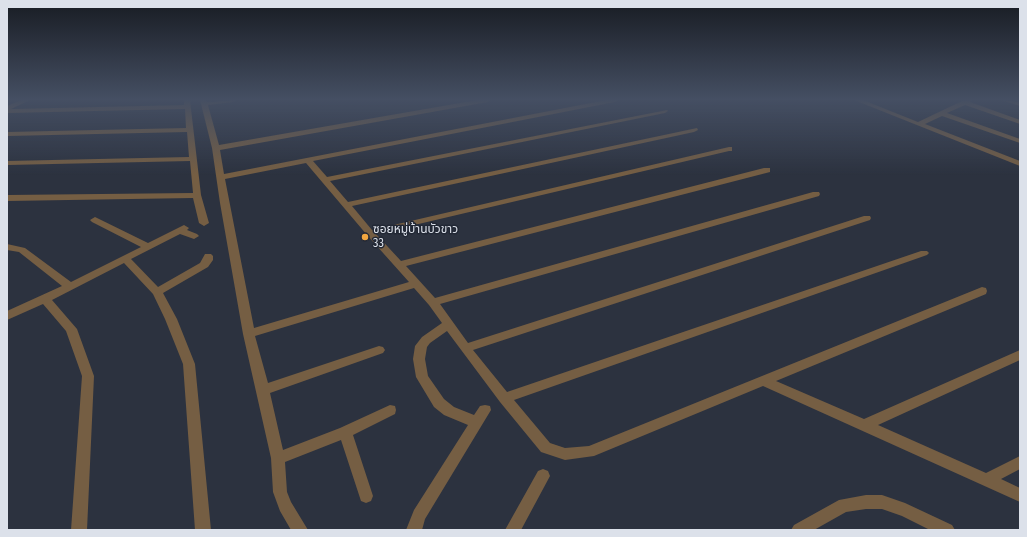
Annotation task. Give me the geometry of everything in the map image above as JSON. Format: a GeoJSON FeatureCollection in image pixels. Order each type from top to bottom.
{"type":"FeatureCollection","features":[{"type":"Feature","properties":{"kind":"street"},"geometry":{"type":"LineString","coordinates":[[190,125],[197,195],[204,223]]}},
{"type":"Feature","properties":{"kind":"street"},"geometry":{"type":"LineString","coordinates":[[210,125],[216,148],[249,334],[278,458],[280,492],[288,511],[300,530]]}},
{"type":"Feature","properties":{"kind":"street"},"geometry":{"type":"LineString","coordinates":[[216,148],[346,125]]}},
{"type":"Feature","properties":{"kind":"street"},"geometry":{"type":"LineString","coordinates":[[221,177],[484,125]]}},
{"type":"Feature","properties":{"kind":"street"},"geometry":{"type":"LineString","coordinates":[[324,180],[596,125]]}},
{"type":"Feature","properties":{"kind":"street"},"geometry":{"type":"LineString","coordinates":[[922,125],[1020,164]]}},
{"type":"Feature","properties":{"kind":"street"},"geometry":{"type":"LineString","coordinates":[[977,125],[1020,141]]}},
{"type":"Feature","properties":{"kind":"street"},"geometry":{"type":"LineString","coordinates":[[7,134],[191,130]]}},
{"type":"Feature","properties":{"kind":"street"},"geometry":{"type":"LineString","coordinates":[[346,205],[694,130]]}},
{"type":"Feature","properties":{"kind":"street"},"geometry":{"type":"LineString","coordinates":[[370,233],[729,149]]}},
{"type":"Feature","properties":{"kind":"street"},"geometry":{"type":"LineString","coordinates":[[7,163],[194,159]]}},
{"type":"Feature","properties":{"kind":"street"},"geometry":{"type":"LineString","coordinates":[[307,159],[370,233],[433,302],[465,348],[533,434],[546,448],[565,454],[589,452],[982,291]]}},
{"type":"Feature","properties":{"kind":"street"},"geometry":{"type":"LineString","coordinates":[[399,265],[767,170]]}},
{"type":"Feature","properties":{"kind":"street"},"geometry":{"type":"LineString","coordinates":[[433,302],[816,194]]}},
{"type":"Feature","properties":{"kind":"street"},"geometry":{"type":"LineString","coordinates":[[7,198],[197,195]]}},
{"type":"Feature","properties":{"kind":"street"},"geometry":{"type":"LineString","coordinates":[[465,348],[867,218]]}},
{"type":"Feature","properties":{"kind":"street"},"geometry":{"type":"LineString","coordinates":[[95,220],[147,246]]}},
{"type":"Feature","properties":{"kind":"street"},"geometry":{"type":"LineString","coordinates":[[7,316],[70,287],[182,229],[194,236]]}},
{"type":"Feature","properties":{"kind":"street"},"geometry":{"type":"LineString","coordinates":[[7,247],[22,250],[70,287]]}},
{"type":"Feature","properties":{"kind":"street"},"geometry":{"type":"LineString","coordinates":[[504,398],[924,253]]}},
{"type":"Feature","properties":{"kind":"street"},"geometry":{"type":"LineString","coordinates":[[157,292],[204,265],[208,260],[208,256]]}},
{"type":"Feature","properties":{"kind":"street"},"geometry":{"type":"LineString","coordinates":[[124,258],[157,292],[172,319],[189,364],[203,530]]}},
{"type":"Feature","properties":{"kind":"street"},"geometry":{"type":"LineString","coordinates":[[249,334],[415,284]]}},
{"type":"Feature","properties":{"kind":"street"},"geometry":{"type":"LineString","coordinates":[[45,299],[72,329],[88,376],[79,530]]}},
{"type":"Feature","properties":{"kind":"street"},"geometry":{"type":"LineString","coordinates":[[448,325],[426,340],[421,346],[420,359],[422,377],[439,403],[449,411],[476,422]]}},
{"type":"Feature","properties":{"kind":"street"},"geometry":{"type":"LineString","coordinates":[[263,390],[379,350]]}},
{"type":"Feature","properties":{"kind":"street"},"geometry":{"type":"LineString","coordinates":[[863,426],[1020,355]]}},
{"type":"Feature","properties":{"kind":"street"},"geometry":{"type":"LineString","coordinates":[[764,381],[1020,495]]}},
{"type":"Feature","properties":{"kind":"street"},"geometry":{"type":"LineString","coordinates":[[278,458],[345,432],[390,410]]}},
{"type":"Feature","properties":{"kind":"street"},"geometry":{"type":"LineString","coordinates":[[414,530],[419,515],[476,422],[485,410]]}},
{"type":"Feature","properties":{"kind":"street"},"geometry":{"type":"LineString","coordinates":[[345,432],[366,496]]}},
{"type":"Feature","properties":{"kind":"street"},"geometry":{"type":"LineString","coordinates":[[986,480],[1020,462]]}},
{"type":"Feature","properties":{"kind":"street"},"geometry":{"type":"LineString","coordinates":[[513,530],[543,476]]}},
{"type":"Feature","properties":{"kind":"street"},"geometry":{"type":"LineString","coordinates":[[799,530],[844,505],[866,502],[882,502],[905,510],[947,530]]}},
{"type":"Feature","properties":{"kind":"place","name":"ซอยหมู่บ้านบัวขาว 33"},"geometry":{"type":"Point","coordinates":[365,237]}}]}
